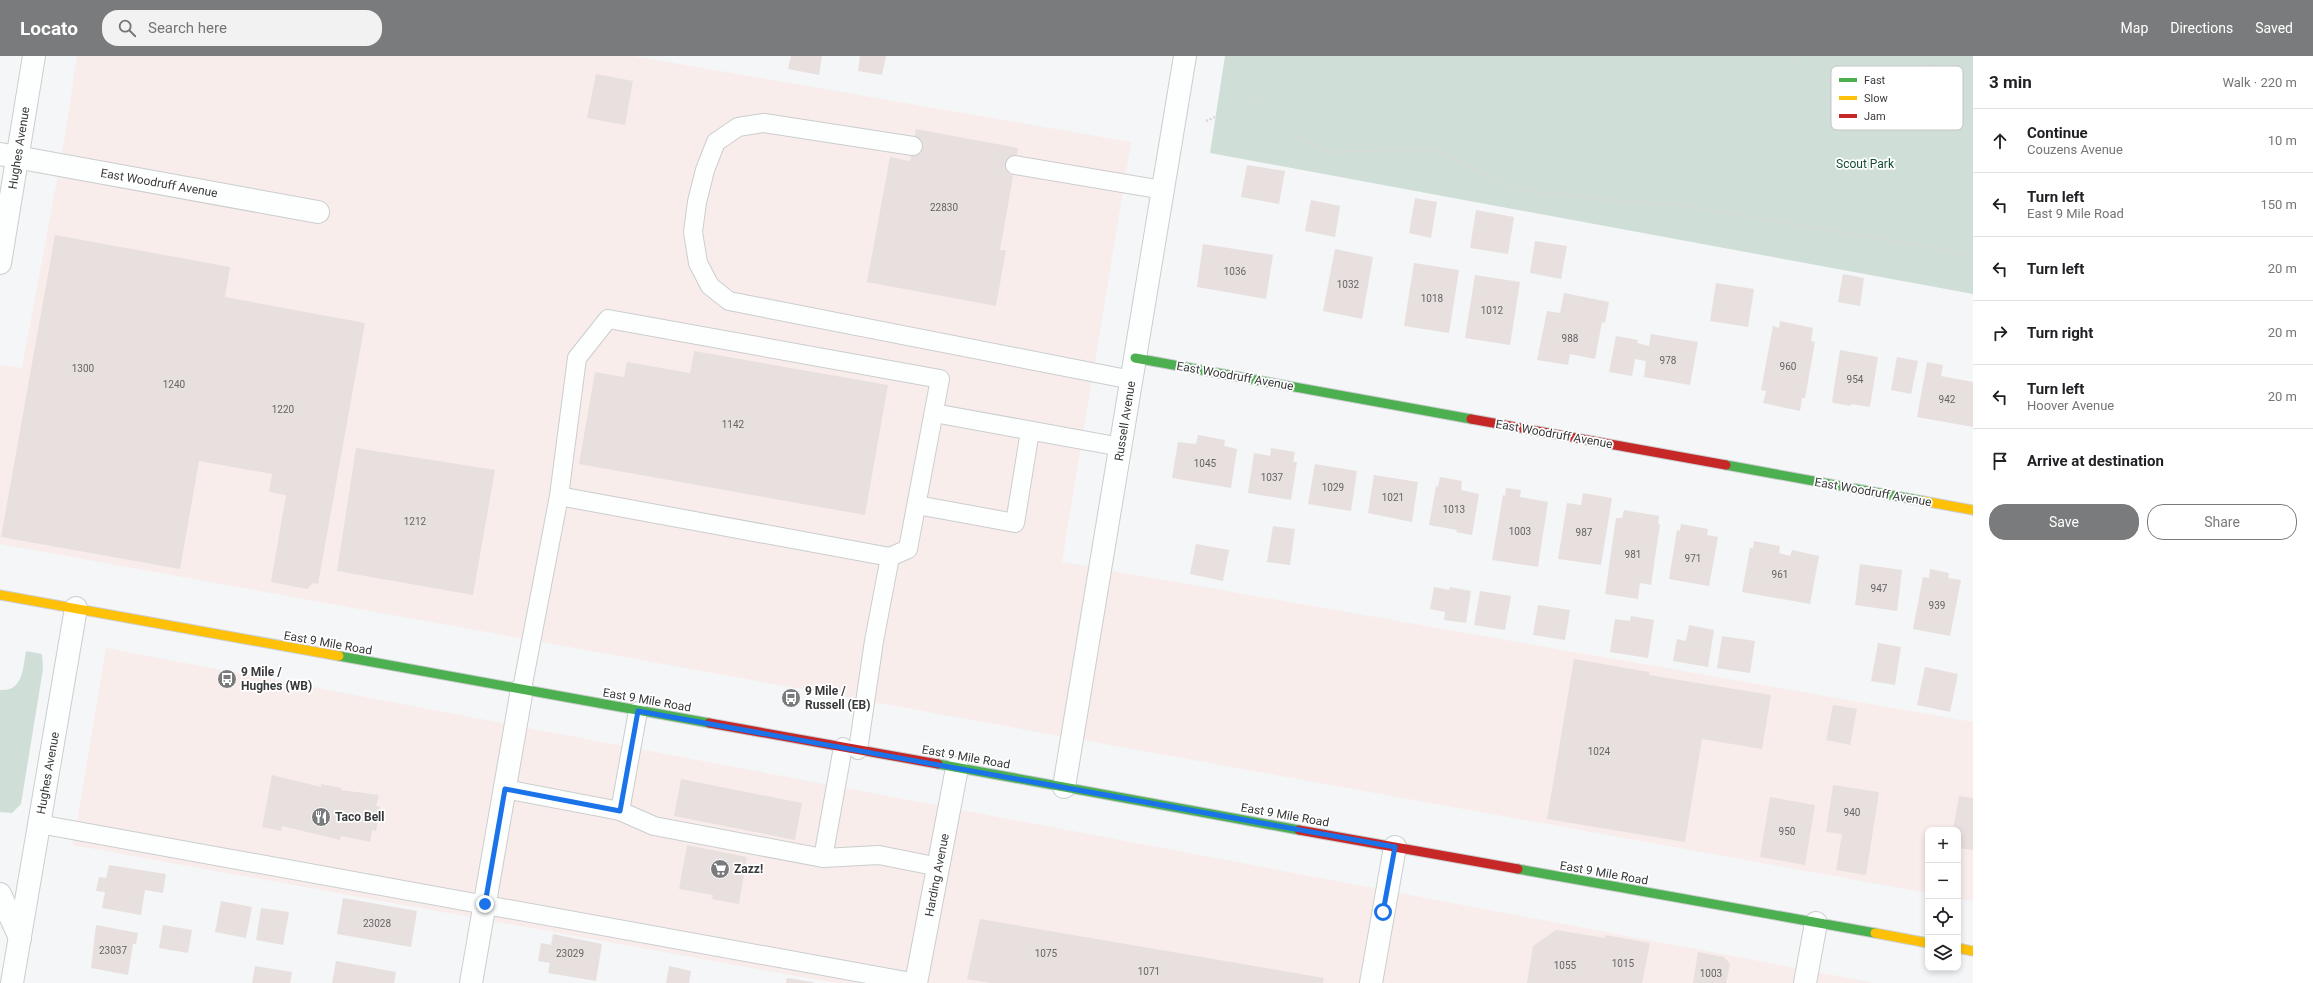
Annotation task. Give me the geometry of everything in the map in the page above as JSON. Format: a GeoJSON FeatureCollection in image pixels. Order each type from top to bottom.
{"type":"FeatureCollection","features":[{"type":"Feature","properties":{"kind":"main road","name":"East Woodruff Avenue"},"geometry":{"type":"LineString","coordinates":[[1135,358],[1973,510]]}},
{"type":"Feature","properties":{"kind":"main road","name":"East 9 Mile Road"},"geometry":{"type":"LineString","coordinates":[[0,595],[1925,942]]}},
{"type":"Feature","properties":{"kind":"main road"},"geometry":{"type":"LineString","coordinates":[[1961,949],[1973,951]]}},
{"type":"Feature","properties":{"kind":"street","name":"Hughes Avenue"},"geometry":{"type":"LineString","coordinates":[[0,264],[9,156],[34,56]]}},
{"type":"Feature","properties":{"kind":"street","name":"Russell Avenue"},"geometry":{"type":"LineString","coordinates":[[1064,787],[1185,56]]}},
{"type":"Feature","properties":{"kind":"street","name":"East Woodruff Avenue"},"geometry":{"type":"LineString","coordinates":[[9,156],[318,212]]}},
{"type":"Feature","properties":{"kind":"street","name":"Hughes Avenue"},"geometry":{"type":"LineString","coordinates":[[12,983],[76,608]]}},
{"type":"Feature","properties":{"kind":"street"},"geometry":{"type":"LineString","coordinates":[[471,983],[522,689]]}},
{"type":"Feature","properties":{"kind":"street","name":"Harding Avenue"},"geometry":{"type":"LineString","coordinates":[[917,983],[957,768]]}},
{"type":"Feature","properties":{"kind":"street"},"geometry":{"type":"LineString","coordinates":[[1371,983],[1395,847]]}},
{"type":"Feature","properties":{"kind":"street"},"geometry":{"type":"LineString","coordinates":[[0,894],[20,938]]}},
{"type":"Feature","properties":{"kind":"street"},"geometry":{"type":"LineString","coordinates":[[1805,983],[1816,923]]}},
{"type":"Feature","properties":{"kind":"lane"},"geometry":{"type":"LineString","coordinates":[[913,146],[764,123],[738,127],[716,142],[705,170],[696,202],[693,232],[698,263],[710,286],[728,301],[1132,380]]}},
{"type":"Feature","properties":{"kind":"lane"},"geometry":{"type":"LineString","coordinates":[[1015,165],[1164,190]]}},
{"type":"Feature","properties":{"kind":"lane"},"geometry":{"type":"LineString","coordinates":[[522,689],[559,496],[577,358],[608,319],[940,379],[908,549],[890,556],[559,496]]}},
{"type":"Feature","properties":{"kind":"lane"},"geometry":{"type":"LineString","coordinates":[[934,413],[1121,447]]}},
{"type":"Feature","properties":{"kind":"lane"},"geometry":{"type":"LineString","coordinates":[[916,505],[1015,523],[1030,431]]}},
{"type":"Feature","properties":{"kind":"lane"},"geometry":{"type":"LineString","coordinates":[[823,858],[851,748],[874,641],[890,556]]}},
{"type":"Feature","properties":{"kind":"lane"},"geometry":{"type":"LineString","coordinates":[[620,811],[638,711]]}},
{"type":"Feature","properties":{"kind":"lane"},"geometry":{"type":"LineString","coordinates":[[505,789],[620,811],[654,826],[823,858],[879,855],[939,867]]}},
{"type":"Feature","properties":{"kind":"lane"},"geometry":{"type":"LineString","coordinates":[[39,824],[917,983]]}},
{"type":"Feature","properties":{"kind":"path"},"geometry":{"type":"LineString","coordinates":[[1260,56],[1257,98],[1266,112],[1289,131],[1329,152],[1431,149],[1520,190],[1697,207],[1928,247],[1973,257]]}},
{"type":"Feature","properties":{"kind":"path"},"geometry":{"type":"LineString","coordinates":[[1789,56],[1831,83]]}},
{"type":"Feature","properties":{"kind":"path"},"geometry":{"type":"LineString","coordinates":[[1931,66],[1941,56]]}},
{"type":"Feature","properties":{"kind":"path"},"geometry":{"type":"LineString","coordinates":[[1206,121],[1257,98]]}},
{"type":"Feature","properties":{"kind":"shaded area"},"geometry":{"type":"Polygon","coordinates":[[[77,56],[633,56],[1131,142],[1062,562],[1973,722],[1973,901],[1961,899],[1961,827],[1925,827],[1925,892],[0,544],[0,365],[22,368],[64,142],[77,56]]]}},
{"type":"Feature","properties":{"kind":"shaded area"},"geometry":{"type":"Polygon","coordinates":[[[106,648],[1875,983],[835,983],[73,845],[106,648]]]}},
{"type":"Feature","properties":{"kind":"green space","name":"Scout Park"},"geometry":{"type":"Polygon","coordinates":[[[1225,56],[1973,56],[1973,294],[1210,153],[1225,56]]]}},
{"type":"Feature","properties":{"kind":"green space"},"geometry":{"type":"Polygon","coordinates":[[[26,651],[42,654],[43,669],[21,804],[12,813],[0,812],[0,690],[8,690],[18,683],[23,671],[26,651]]]}},
{"type":"Feature","properties":{"kind":"building"},"geometry":{"type":"Polygon","coordinates":[[[791,56],[822,56],[819,75],[788,69],[791,56]]]}},
{"type":"Feature","properties":{"kind":"building"},"geometry":{"type":"Polygon","coordinates":[[[860,56],[886,56],[882,75],[858,71],[860,56]]]}},
{"type":"Feature","properties":{"kind":"building"},"geometry":{"type":"Polygon","coordinates":[[[596,74],[633,81],[625,125],[587,118],[596,74]]]}},
{"type":"Feature","properties":{"kind":"building"},"geometry":{"type":"Polygon","coordinates":[[[916,129],[1018,148],[1000,250],[1006,250],[996,306],[867,282],[890,157],[910,161],[916,129]]]}},
{"type":"Feature","properties":{"kind":"building"},"geometry":{"type":"Polygon","coordinates":[[[1247,165],[1285,171],[1279,204],[1241,197],[1247,165]]]}},
{"type":"Feature","properties":{"kind":"building"},"geometry":{"type":"Polygon","coordinates":[[[1415,198],[1437,202],[1431,238],[1409,233],[1415,198]]]}},
{"type":"Feature","properties":{"kind":"building"},"geometry":{"type":"Polygon","coordinates":[[[1311,200],[1340,206],[1335,237],[1305,231],[1311,200]]]}},
{"type":"Feature","properties":{"kind":"building"},"geometry":{"type":"Polygon","coordinates":[[[1476,210],[1514,217],[1508,254],[1470,248],[1476,210]]]}},
{"type":"Feature","properties":{"kind":"building"},"geometry":{"type":"Polygon","coordinates":[[[55,235],[230,267],[225,297],[365,323],[318,584],[313,583],[307,589],[271,582],[286,495],[269,492],[272,474],[199,461],[180,569],[1,537],[55,235]]]}},
{"type":"Feature","properties":{"kind":"building"},"geometry":{"type":"Polygon","coordinates":[[[1535,241],[1567,246],[1561,279],[1530,273],[1535,241]]]}},
{"type":"Feature","properties":{"kind":"building"},"geometry":{"type":"Polygon","coordinates":[[[1203,244],[1273,255],[1266,299],[1197,287],[1203,244]]]}},
{"type":"Feature","properties":{"kind":"building"},"geometry":{"type":"Polygon","coordinates":[[[1335,249],[1373,257],[1362,319],[1323,311],[1335,249]]]}},
{"type":"Feature","properties":{"kind":"building"},"geometry":{"type":"Polygon","coordinates":[[[1414,263],[1459,270],[1449,333],[1404,326],[1414,263]]]}},
{"type":"Feature","properties":{"kind":"building"},"geometry":{"type":"Polygon","coordinates":[[[1843,274],[1864,278],[1860,306],[1838,302],[1843,274]]]}},
{"type":"Feature","properties":{"kind":"building"},"geometry":{"type":"Polygon","coordinates":[[[1475,275],[1520,282],[1510,345],[1465,338],[1475,275]]]}},
{"type":"Feature","properties":{"kind":"building"},"geometry":{"type":"Polygon","coordinates":[[[1716,283],[1754,289],[1748,327],[1710,321],[1716,283]]]}},
{"type":"Feature","properties":{"kind":"building"},"geometry":{"type":"Polygon","coordinates":[[[1564,293],[1609,302],[1605,323],[1602,322],[1595,359],[1570,354],[1568,365],[1537,360],[1547,311],[1560,313],[1564,293]]]}},
{"type":"Feature","properties":{"kind":"building"},"geometry":{"type":"Polygon","coordinates":[[[1780,321],[1813,328],[1811,341],[1815,342],[1805,398],[1802,398],[1800,411],[1763,403],[1766,391],[1761,390],[1773,326],[1779,328],[1780,321]]]}},
{"type":"Feature","properties":{"kind":"building"},"geometry":{"type":"Polygon","coordinates":[[[1651,334],[1698,342],[1690,385],[1644,377],[1646,361],[1635,359],[1632,376],[1609,372],[1616,336],[1638,340],[1637,343],[1649,346],[1651,334]]]}},
{"type":"Feature","properties":{"kind":"building"},"geometry":{"type":"Polygon","coordinates":[[[1840,350],[1878,357],[1870,407],[1851,404],[1851,406],[1834,403],[1832,401],[1840,350]]]}},
{"type":"Feature","properties":{"kind":"building"},"geometry":{"type":"Polygon","coordinates":[[[694,351],[888,385],[865,515],[579,464],[595,372],[624,377],[627,362],[690,373],[694,351]]]}},
{"type":"Feature","properties":{"kind":"building"},"geometry":{"type":"Polygon","coordinates":[[[1897,357],[1918,361],[1911,394],[1891,390],[1897,357]]]}},
{"type":"Feature","properties":{"kind":"building"},"geometry":{"type":"Polygon","coordinates":[[[1927,362],[1943,365],[1941,376],[1973,382],[1973,427],[1917,417],[1927,362]]]}},
{"type":"Feature","properties":{"kind":"building"},"geometry":{"type":"Polygon","coordinates":[[[1198,435],[1225,440],[1224,446],[1237,449],[1231,488],[1172,478],[1178,442],[1196,444],[1198,435]]]}},
{"type":"Feature","properties":{"kind":"building"},"geometry":{"type":"Polygon","coordinates":[[[356,448],[495,470],[473,595],[337,571],[356,448]]]}},
{"type":"Feature","properties":{"kind":"building"},"geometry":{"type":"Polygon","coordinates":[[[1271,448],[1295,452],[1293,462],[1297,462],[1291,500],[1248,493],[1254,453],[1270,456],[1271,448]]]}},
{"type":"Feature","properties":{"kind":"building"},"geometry":{"type":"Polygon","coordinates":[[[1315,464],[1357,471],[1351,511],[1308,504],[1315,464]]]}},
{"type":"Feature","properties":{"kind":"building"},"geometry":{"type":"Polygon","coordinates":[[[1374,475],[1418,482],[1412,522],[1368,513],[1374,475]]]}},
{"type":"Feature","properties":{"kind":"building"},"geometry":{"type":"Polygon","coordinates":[[[1440,477],[1462,481],[1461,490],[1479,494],[1472,535],[1456,532],[1457,530],[1429,525],[1436,486],[1438,487],[1440,477]]]}},
{"type":"Feature","properties":{"kind":"building"},"geometry":{"type":"Polygon","coordinates":[[[1506,488],[1521,490],[1520,497],[1548,502],[1538,567],[1492,560],[1503,495],[1505,496],[1506,488]]]}},
{"type":"Feature","properties":{"kind":"building"},"geometry":{"type":"Polygon","coordinates":[[[1583,493],[1612,498],[1601,565],[1558,559],[1567,503],[1581,505],[1583,493]]]}},
{"type":"Feature","properties":{"kind":"building"},"geometry":{"type":"Polygon","coordinates":[[[1624,510],[1659,516],[1658,524],[1660,524],[1651,585],[1640,583],[1638,599],[1605,594],[1616,518],[1622,518],[1624,510]]]}},
{"type":"Feature","properties":{"kind":"building"},"geometry":{"type":"Polygon","coordinates":[[[1681,524],[1708,529],[1707,535],[1718,537],[1709,586],[1669,579],[1677,530],[1680,531],[1681,524]]]}},
{"type":"Feature","properties":{"kind":"building"},"geometry":{"type":"Polygon","coordinates":[[[1273,526],[1295,529],[1290,565],[1267,562],[1273,526]]]}},
{"type":"Feature","properties":{"kind":"building"},"geometry":{"type":"Polygon","coordinates":[[[1754,541],[1780,546],[1779,553],[1790,556],[1792,550],[1819,556],[1810,604],[1742,592],[1750,548],[1753,548],[1754,541]]]}},
{"type":"Feature","properties":{"kind":"building"},"geometry":{"type":"Polygon","coordinates":[[[1196,544],[1229,550],[1223,581],[1190,574],[1196,544]]]}},
{"type":"Feature","properties":{"kind":"building"},"geometry":{"type":"Polygon","coordinates":[[[1860,564],[1902,570],[1897,611],[1855,605],[1860,564]]]}},
{"type":"Feature","properties":{"kind":"building"},"geometry":{"type":"Polygon","coordinates":[[[1930,569],[1949,573],[1948,578],[1961,580],[1950,636],[1913,629],[1923,577],[1929,578],[1930,569]]]}},
{"type":"Feature","properties":{"kind":"building"},"geometry":{"type":"Polygon","coordinates":[[[1434,587],[1449,590],[1450,587],[1471,591],[1466,623],[1444,620],[1445,612],[1430,609],[1434,587]]]}},
{"type":"Feature","properties":{"kind":"building"},"geometry":{"type":"Polygon","coordinates":[[[1480,591],[1511,596],[1505,630],[1474,625],[1480,591]]]}},
{"type":"Feature","properties":{"kind":"building"},"geometry":{"type":"Polygon","coordinates":[[[1538,605],[1570,610],[1565,640],[1533,635],[1538,605]]]}},
{"type":"Feature","properties":{"kind":"building"},"geometry":{"type":"Polygon","coordinates":[[[1631,616],[1654,620],[1648,658],[1610,652],[1615,619],[1630,621],[1631,616]]]}},
{"type":"Feature","properties":{"kind":"building"},"geometry":{"type":"Polygon","coordinates":[[[1689,625],[1714,630],[1708,667],[1673,661],[1677,639],[1686,641],[1689,625]]]}},
{"type":"Feature","properties":{"kind":"building"},"geometry":{"type":"Polygon","coordinates":[[[1722,636],[1755,641],[1750,673],[1717,668],[1722,636]]]}},
{"type":"Feature","properties":{"kind":"building"},"geometry":{"type":"Polygon","coordinates":[[[1878,643],[1901,647],[1895,685],[1871,681],[1878,643]]]}},
{"type":"Feature","properties":{"kind":"building"},"geometry":{"type":"Polygon","coordinates":[[[1574,659],[1649,672],[1649,675],[1771,695],[1762,749],[1702,739],[1685,842],[1547,819],[1574,659]]]}},
{"type":"Feature","properties":{"kind":"building"},"geometry":{"type":"Polygon","coordinates":[[[1925,667],[1958,674],[1950,712],[1917,705],[1925,667]]]}},
{"type":"Feature","properties":{"kind":"building"},"geometry":{"type":"Polygon","coordinates":[[[1833,705],[1857,709],[1850,745],[1826,740],[1833,705]]]}},
{"type":"Feature","properties":{"kind":"building","name":"Taco Bell"},"geometry":{"type":"Polygon","coordinates":[[[272,775],[321,787],[321,784],[341,788],[341,790],[379,795],[376,806],[380,807],[376,831],[372,830],[370,842],[341,836],[340,840],[282,826],[281,831],[262,827],[272,775]]]}},
{"type":"Feature","properties":{"kind":"building"},"geometry":{"type":"Polygon","coordinates":[[[681,779],[802,803],[795,840],[674,816],[681,779]]]}},
{"type":"Feature","properties":{"kind":"building"},"geometry":{"type":"Polygon","coordinates":[[[1833,785],[1879,792],[1866,875],[1836,870],[1842,834],[1826,832],[1833,785]]]}},
{"type":"Feature","properties":{"kind":"building"},"geometry":{"type":"Polygon","coordinates":[[[1959,796],[1973,798],[1973,850],[1961,848],[1961,827],[1954,827],[1959,796]]]}},
{"type":"Feature","properties":{"kind":"building"},"geometry":{"type":"Polygon","coordinates":[[[1770,797],[1815,805],[1805,865],[1760,857],[1770,797]]]}},
{"type":"Feature","properties":{"kind":"building"},"geometry":{"type":"Polygon","coordinates":[[[687,845],[747,857],[739,904],[712,899],[713,895],[679,889],[687,845]]]}},
{"type":"Feature","properties":{"kind":"building"},"geometry":{"type":"Polygon","coordinates":[[[109,865],[166,874],[163,893],[145,890],[141,915],[102,908],[105,892],[96,891],[99,877],[106,878],[109,865]]]}},
{"type":"Feature","properties":{"kind":"building"},"geometry":{"type":"Polygon","coordinates":[[[343,898],[417,911],[411,947],[337,934],[343,898]]]}},
{"type":"Feature","properties":{"kind":"building"},"geometry":{"type":"Polygon","coordinates":[[[221,901],[252,907],[246,938],[215,932],[221,901]]]}},
{"type":"Feature","properties":{"kind":"building"},"geometry":{"type":"Polygon","coordinates":[[[261,908],[289,912],[283,945],[256,940],[261,908]]]}},
{"type":"Feature","properties":{"kind":"building"},"geometry":{"type":"Polygon","coordinates":[[[980,919],[1324,978],[1323,983],[991,983],[967,979],[980,919]]]}},
{"type":"Feature","properties":{"kind":"building"},"geometry":{"type":"Polygon","coordinates":[[[96,925],[138,933],[136,944],[133,944],[128,975],[91,968],[96,925]]]}},
{"type":"Feature","properties":{"kind":"building"},"geometry":{"type":"Polygon","coordinates":[[[163,925],[192,930],[188,953],[159,948],[163,925]]]}},
{"type":"Feature","properties":{"kind":"building"},"geometry":{"type":"Polygon","coordinates":[[[1556,930],[1605,938],[1605,935],[1650,943],[1642,983],[1527,983],[1533,946],[1556,930]]]}},
{"type":"Feature","properties":{"kind":"building"},"geometry":{"type":"Polygon","coordinates":[[[553,934],[602,944],[596,981],[548,973],[550,963],[538,961],[541,943],[551,945],[553,934]]]}},
{"type":"Feature","properties":{"kind":"building"},"geometry":{"type":"Polygon","coordinates":[[[1698,952],[1724,957],[1730,964],[1726,983],[1693,983],[1698,952]]]}},
{"type":"Feature","properties":{"kind":"building"},"geometry":{"type":"Polygon","coordinates":[[[336,961],[396,972],[394,983],[332,983],[336,961]]]}},
{"type":"Feature","properties":{"kind":"building"},"geometry":{"type":"Polygon","coordinates":[[[255,966],[292,972],[290,983],[252,983],[255,966]]]}},
{"type":"Feature","properties":{"kind":"building"},"geometry":{"type":"Polygon","coordinates":[[[669,966],[691,971],[689,983],[666,983],[669,966]]]}},
{"type":"Feature","properties":{"kind":"building"},"geometry":{"type":"Polygon","coordinates":[[[787,978],[813,982],[813,983],[786,983],[787,978]]]}},
{"type":"Feature","properties":{"kind":"traffic: fast"},"geometry":{"type":"LineString","coordinates":[[1135,358],[1471,419]]}},
{"type":"Feature","properties":{"kind":"traffic: fast"},"geometry":{"type":"LineString","coordinates":[[1726,465],[1923,501]]}},
{"type":"Feature","properties":{"kind":"traffic: fast"},"geometry":{"type":"LineString","coordinates":[[339,656],[709,723]]}},
{"type":"Feature","properties":{"kind":"traffic: fast"},"geometry":{"type":"LineString","coordinates":[[938,764],[1299,830]]}},
{"type":"Feature","properties":{"kind":"traffic: fast"},"geometry":{"type":"LineString","coordinates":[[1518,869],[1875,933]]}},
{"type":"Feature","properties":{"kind":"traffic: slow"},"geometry":{"type":"LineString","coordinates":[[1923,501],[1973,510]]}},
{"type":"Feature","properties":{"kind":"traffic: slow"},"geometry":{"type":"LineString","coordinates":[[0,595],[339,656]]}},
{"type":"Feature","properties":{"kind":"traffic: slow"},"geometry":{"type":"LineString","coordinates":[[1875,933],[1925,942]]}},
{"type":"Feature","properties":{"kind":"traffic: slow"},"geometry":{"type":"LineString","coordinates":[[1961,949],[1973,951]]}},
{"type":"Feature","properties":{"kind":"traffic: jam"},"geometry":{"type":"LineString","coordinates":[[1471,419],[1726,465]]}},
{"type":"Feature","properties":{"kind":"traffic: jam"},"geometry":{"type":"LineString","coordinates":[[709,723],[938,764]]}},
{"type":"Feature","properties":{"kind":"traffic: jam"},"geometry":{"type":"LineString","coordinates":[[1299,830],[1518,869]]}},
{"type":"Feature","properties":{"kind":"place","name":"9 Mile / Hughes (WB)"},"geometry":{"type":"Point","coordinates":[227,679]}},
{"type":"Feature","properties":{"kind":"place","name":"9 Mile / Russell (EB)"},"geometry":{"type":"Point","coordinates":[791,698]}},
{"type":"Feature","properties":{"kind":"place","name":"Taco Bell"},"geometry":{"type":"Point","coordinates":[321,817]}},
{"type":"Feature","properties":{"kind":"place","name":"Zazz!"},"geometry":{"type":"Point","coordinates":[720,869]}},
{"type":"Feature","properties":{"kind":"route"},"geometry":{"type":"LineString","coordinates":[[485,904],[505,789],[620,811],[638,711],[1395,847],[1383,912]]}}]}
